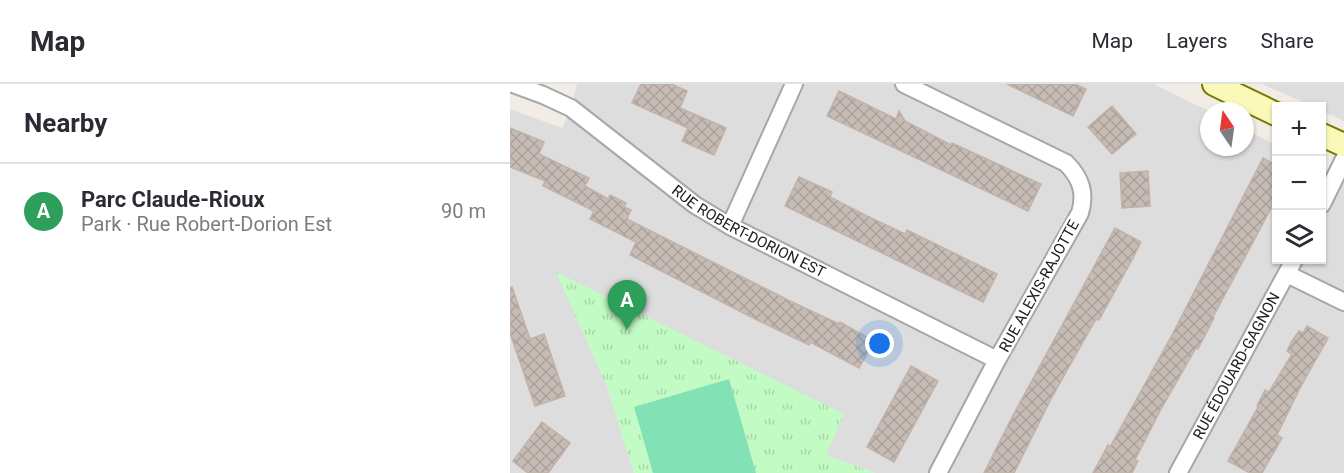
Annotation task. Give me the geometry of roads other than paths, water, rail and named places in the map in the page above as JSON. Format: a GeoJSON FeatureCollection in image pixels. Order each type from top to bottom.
{"type":"FeatureCollection","features":[{"type":"Feature","properties":{"kind":"main road"},"geometry":{"type":"LineString","coordinates":[[1214,84],[1272,112]]}},
{"type":"Feature","properties":{"kind":"main road"},"geometry":{"type":"LineString","coordinates":[[1326,137],[1344,146]]}},
{"type":"Feature","properties":{"kind":"street","name":"RUE ROBERT-DORION EST"},"geometry":{"type":"LineString","coordinates":[[513,84],[571,108],[694,205],[730,226],[997,360]]}},
{"type":"Feature","properties":{"kind":"street"},"geometry":{"type":"LineString","coordinates":[[730,226],[794,84]]}},
{"type":"Feature","properties":{"kind":"street","name":"RUE ALEXIS-RAJOTTE"},"geometry":{"type":"LineString","coordinates":[[904,84],[1066,163],[1080,182],[1083,192],[1080,213],[997,360],[938,473]]}},
{"type":"Feature","properties":{"kind":"street"},"geometry":{"type":"LineString","coordinates":[[1326,196],[1344,159]]}},
{"type":"Feature","properties":{"kind":"street"},"geometry":{"type":"LineString","coordinates":[[1290,267],[1344,302]]}},
{"type":"Feature","properties":{"kind":"street","name":"RUE ÉDOUARD-GAGNON"},"geometry":{"type":"LineString","coordinates":[[1179,473],[1290,267]]}},
{"type":"Feature","properties":{"kind":"place","name":"Parc Claude-Rioux"},"geometry":{"type":"Point","coordinates":[627,330]}}]}
